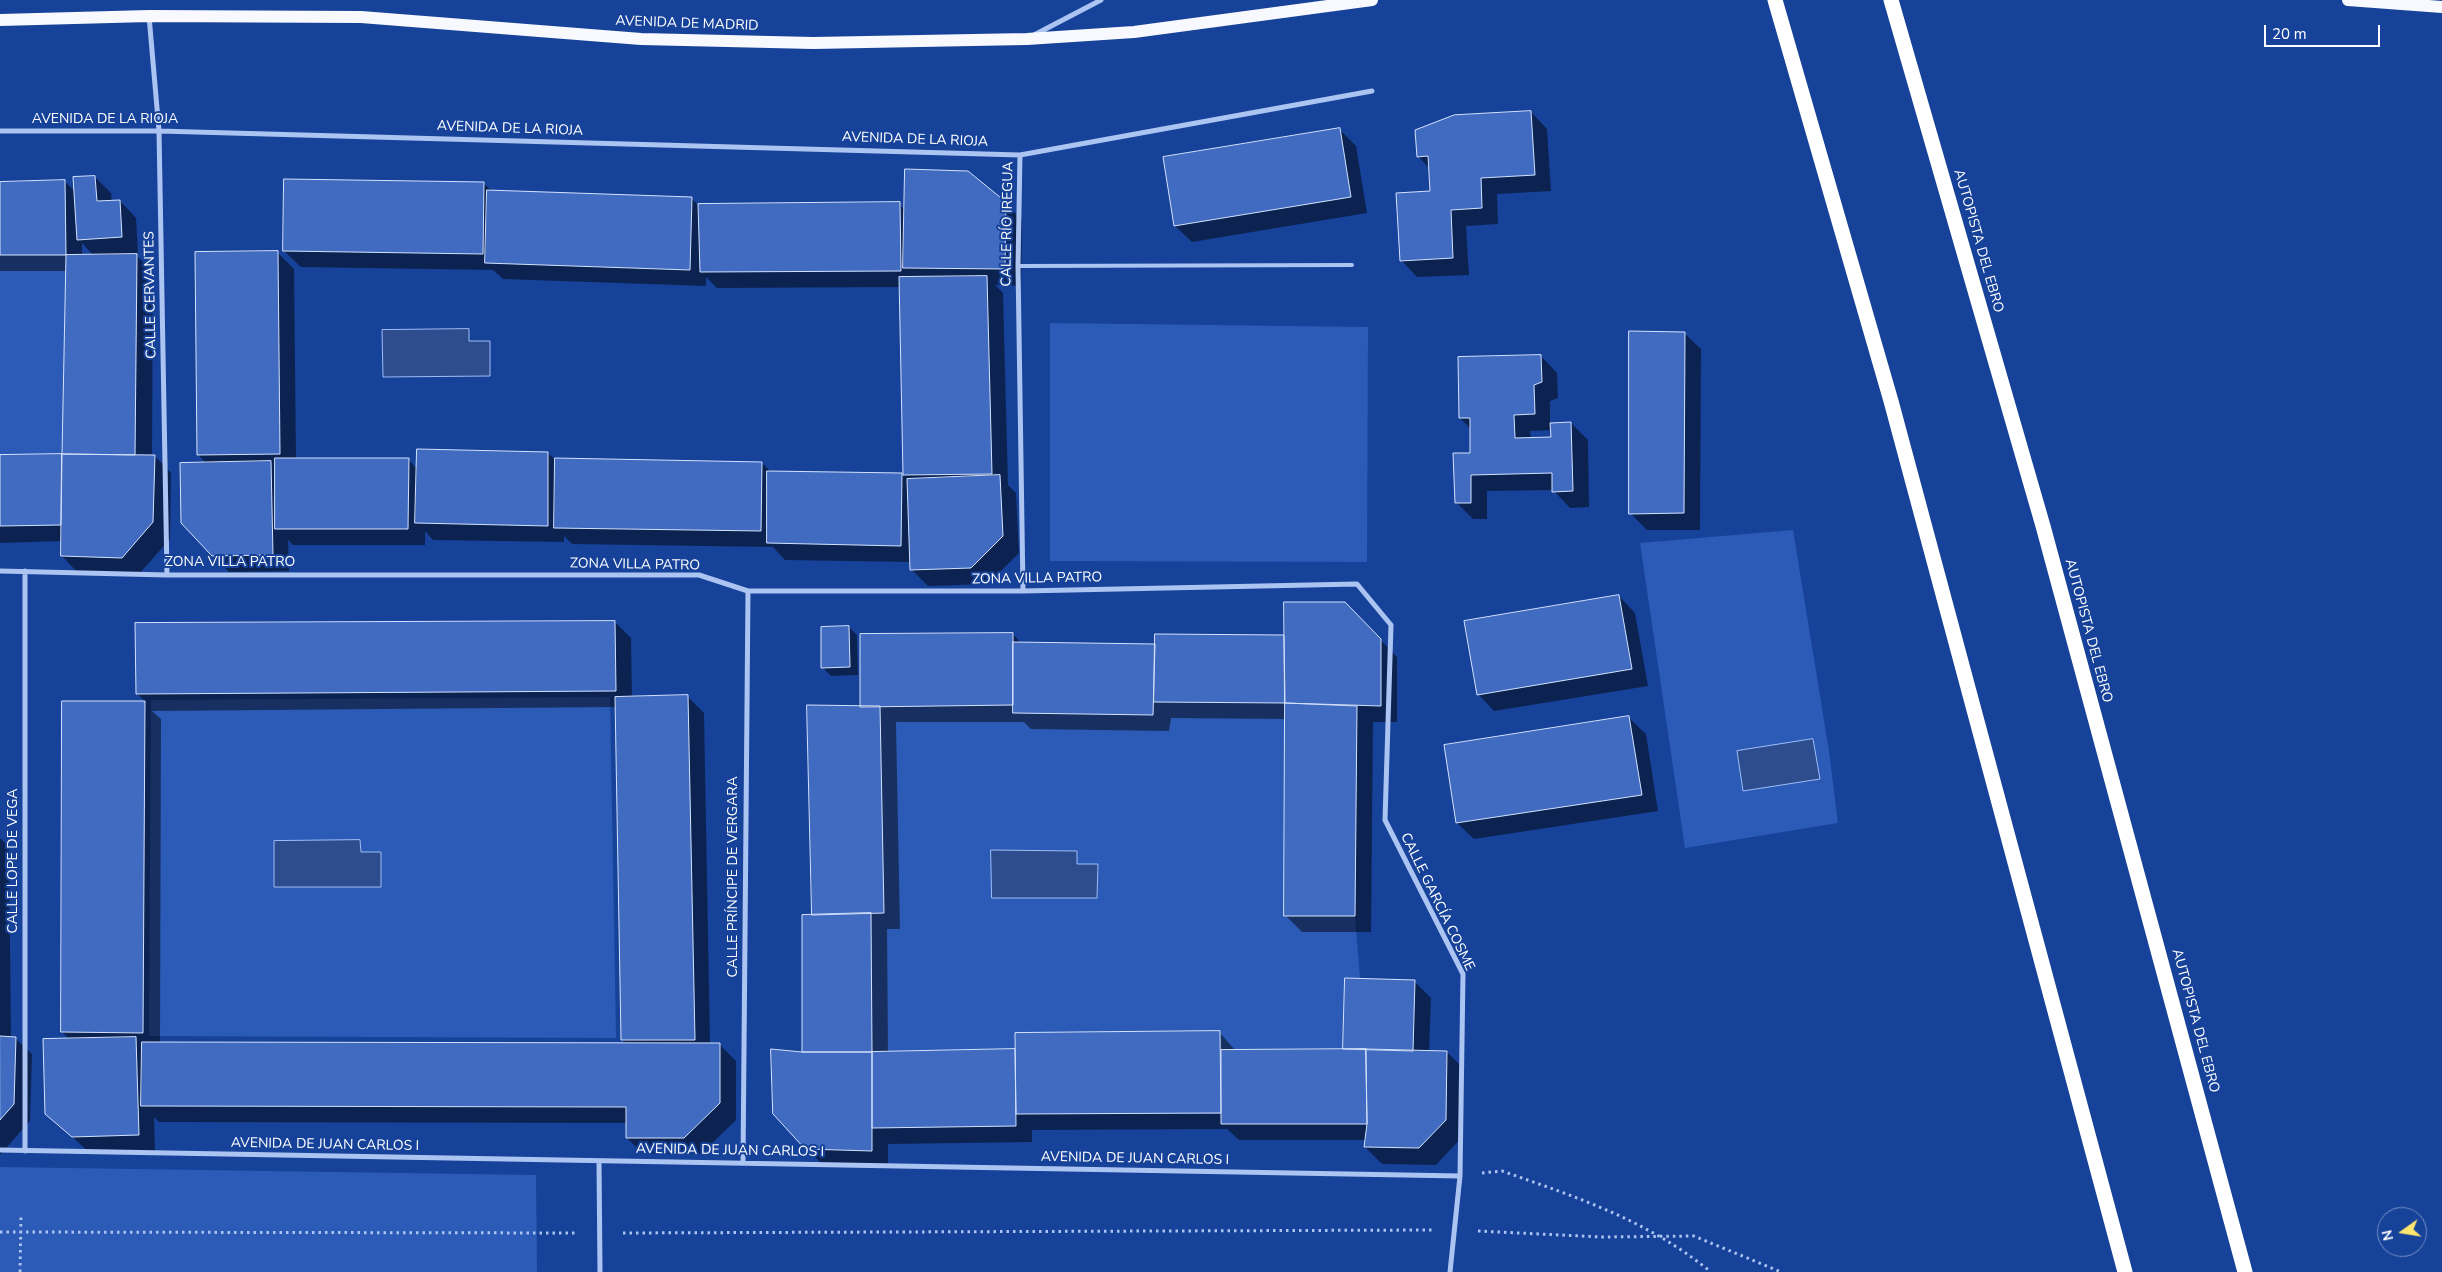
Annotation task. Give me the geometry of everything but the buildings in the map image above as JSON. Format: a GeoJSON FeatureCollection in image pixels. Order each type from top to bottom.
{"type":"FeatureCollection","features":[{"type":"Feature","properties":{"kind":"highway"},"geometry":{"type":"LineString","coordinates":[[1775,0],[1891,401],[2125,1272]]}},
{"type":"Feature","properties":{"kind":"highway","name":"AUTOPISTA DEL EBRO"},"geometry":{"type":"LineString","coordinates":[[1891,0],[2043,526],[2245,1272]]}},
{"type":"Feature","properties":{"kind":"main road","name":"AVENIDA DE MADRID"},"geometry":{"type":"LineString","coordinates":[[0,20],[149,16],[361,17],[641,39],[813,43],[1027,39],[1134,32],[1372,0]]}},
{"type":"Feature","properties":{"kind":"main road"},"geometry":{"type":"LineString","coordinates":[[2348,0],[2442,7]]}},
{"type":"Feature","properties":{"kind":"street"},"geometry":{"type":"LineString","coordinates":[[1027,39],[1101,0]]}},
{"type":"Feature","properties":{"kind":"street","name":"CALLE CERVANTES"},"geometry":{"type":"LineString","coordinates":[[149,16],[159,131],[167,575]]}},
{"type":"Feature","properties":{"kind":"street","name":"CALLE RÍO IREGUA"},"geometry":{"type":"LineString","coordinates":[[1023,591],[1018,266],[1020,154],[1372,91]]}},
{"type":"Feature","properties":{"kind":"street","name":"AVENIDA DE LA RIOJA"},"geometry":{"type":"LineString","coordinates":[[0,131],[159,131],[1020,154]]}},
{"type":"Feature","properties":{"kind":"street","name":"ZONA VILLA PATRO"},"geometry":{"type":"LineString","coordinates":[[0,571],[167,575],[699,575],[748,591],[1023,591],[1358,584]]}},
{"type":"Feature","properties":{"kind":"street","name":"CALLE LOPE DE VEGA"},"geometry":{"type":"LineString","coordinates":[[25,571],[26,1151]]}},
{"type":"Feature","properties":{"kind":"street","name":"CALLE GARCÍA COSME"},"geometry":{"type":"LineString","coordinates":[[1358,584],[1391,625],[1385,820],[1463,974],[1460,1176],[1450,1272]]}},
{"type":"Feature","properties":{"kind":"street","name":"CALLE PRÍNCIPE DE VERGARA"},"geometry":{"type":"LineString","coordinates":[[743,1163],[748,591]]}},
{"type":"Feature","properties":{"kind":"street","name":"AVENIDA DE JUAN CARLOS I"},"geometry":{"type":"LineString","coordinates":[[0,1150],[1460,1176]]}},
{"type":"Feature","properties":{"kind":"street"},"geometry":{"type":"LineString","coordinates":[[598,1160],[600,1272]]}},
{"type":"Feature","properties":{"kind":"lane"},"geometry":{"type":"LineString","coordinates":[[1018,266],[1352,265]]}},
{"type":"Feature","properties":{"kind":"path"},"geometry":{"type":"LineString","coordinates":[[1460,1176],[1502,1172],[1628,1218],[1662,1236],[1711,1272]]}},
{"type":"Feature","properties":{"kind":"path"},"geometry":{"type":"LineString","coordinates":[[20,1272],[21,1216]]}},
{"type":"Feature","properties":{"kind":"path"},"geometry":{"type":"LineString","coordinates":[[0,1232],[599,1233],[1454,1230],[1602,1237],[1694,1236],[1781,1272]]}},
{"type":"Feature","properties":{"kind":"shaded area"},"geometry":{"type":"Polygon","coordinates":[[[0,255],[66,255],[62,454],[0,455],[0,255]]]}},
{"type":"Feature","properties":{"kind":"shaded area"},"geometry":{"type":"Polygon","coordinates":[[[1050,323],[1368,327],[1367,562],[1050,561],[1050,323]]]}},
{"type":"Feature","properties":{"kind":"shaded area"},"geometry":{"type":"Polygon","coordinates":[[[469,329],[469,341],[490,341],[490,376],[383,377],[382,330],[469,329]]]}},
{"type":"Feature","properties":{"kind":"shaded area"},"geometry":{"type":"Polygon","coordinates":[[[1793,530],[1829,751],[1838,823],[1685,848],[1640,543],[1793,530]]]}},
{"type":"Feature","properties":{"kind":"shaded area"},"geometry":{"type":"Polygon","coordinates":[[[610,697],[616,1038],[149,1036],[151,700],[610,697]]]}},
{"type":"Feature","properties":{"kind":"shaded area"},"geometry":{"type":"Polygon","coordinates":[[[1154,702],[1285,703],[1284,916],[1355,916],[1360,978],[1345,978],[1343,1049],[1221,1050],[1219,1031],[1015,1033],[1015,1049],[872,1052],[871,913],[884,913],[880,706],[1013,705],[1153,715],[1154,702]]]}},
{"type":"Feature","properties":{"kind":"shaded area"},"geometry":{"type":"Polygon","coordinates":[[[1813,739],[1820,779],[1743,791],[1737,751],[1813,739]]]}},
{"type":"Feature","properties":{"kind":"shaded area"},"geometry":{"type":"Polygon","coordinates":[[[360,840],[361,852],[381,852],[381,887],[274,887],[274,841],[360,840]]]}},
{"type":"Feature","properties":{"kind":"shaded area"},"geometry":{"type":"Polygon","coordinates":[[[991,850],[1077,851],[1077,864],[1098,864],[1097,898],[992,898],[991,850]]]}},
{"type":"Feature","properties":{"kind":"shaded area"},"geometry":{"type":"Polygon","coordinates":[[[0,1167],[536,1175],[537,1272],[0,1272],[0,1167]]]}}]}
